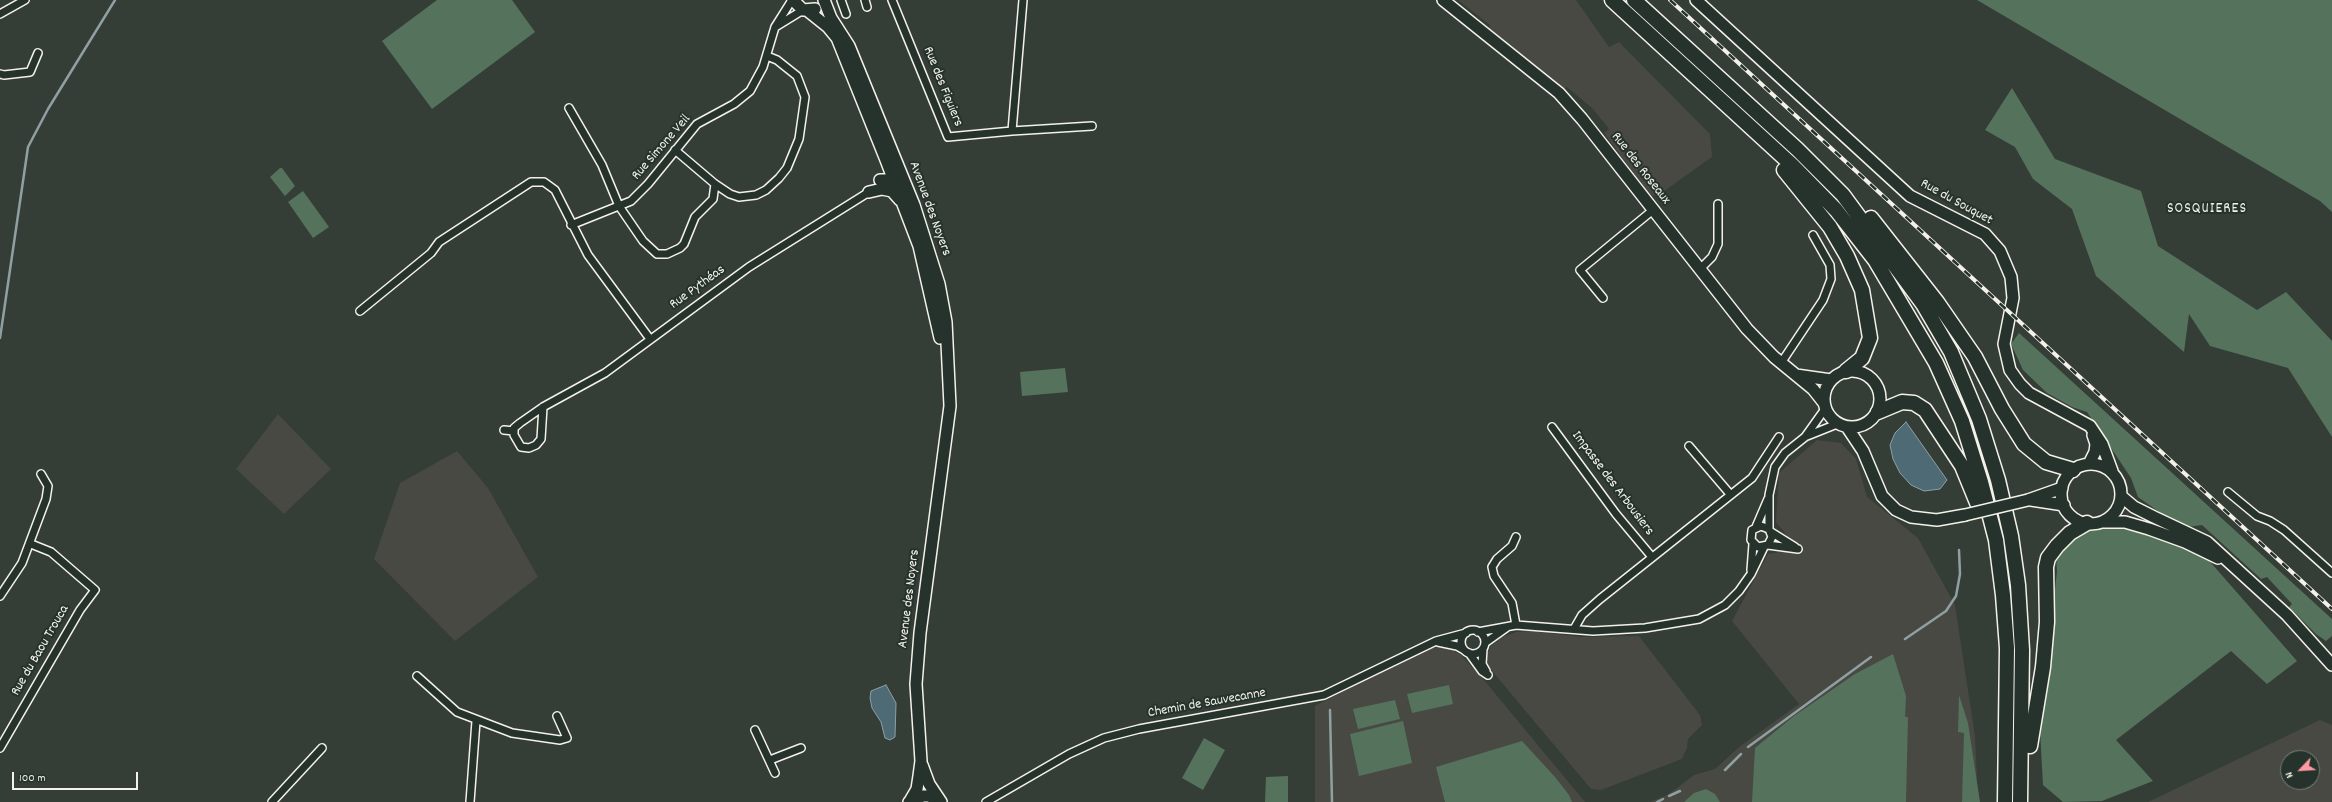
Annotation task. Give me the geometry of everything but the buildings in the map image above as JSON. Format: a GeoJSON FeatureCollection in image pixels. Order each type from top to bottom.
{"type":"FeatureCollection","features":[{"type":"Feature","properties":{"kind":"highway"},"geometry":{"type":"LineString","coordinates":[[1608,0],[1711,96],[1764,150],[1796,183],[1830,227],[1847,256],[1862,290],[1870,338],[1862,358],[1846,371]]}},
{"type":"Feature","properties":{"kind":"highway"},"geometry":{"type":"LineString","coordinates":[[1612,0],[1792,165],[1836,210],[1875,260],[1936,363],[1962,421],[1981,482],[1996,540],[2006,633],[2006,802]]}},
{"type":"Feature","properties":{"kind":"highway"},"geometry":{"type":"LineString","coordinates":[[1634,0],[1797,149],[1843,196],[1923,304],[1951,352],[1979,419],[1998,480],[2011,536],[2018,585],[2022,650],[2020,802]]}},
{"type":"Feature","properties":{"kind":"highway"},"geometry":{"type":"LineString","coordinates":[[1692,52],[1745,91],[1842,184],[1891,242],[1938,302],[1975,357],[2002,409],[2024,444],[2046,462],[2073,470]]}},
{"type":"Feature","properties":{"kind":"highway"},"geometry":{"type":"LineString","coordinates":[[1878,412],[1902,402],[1919,405],[1934,422],[1969,479],[1986,535],[1994,576],[2007,717]]}},
{"type":"Feature","properties":{"kind":"highway"},"geometry":{"type":"LineString","coordinates":[[2025,802],[2031,733],[2043,667],[2047,622],[2046,567],[2048,558],[2070,533],[2093,523]]}},
{"type":"Feature","properties":{"kind":"street"},"geometry":{"type":"LineString","coordinates":[[0,14],[25,0]]}},
{"type":"Feature","properties":{"kind":"street","name":"Avenue des Noyers"},"geometry":{"type":"LineString","coordinates":[[792,0],[828,26],[837,38],[894,180],[908,204]]}},
{"type":"Feature","properties":{"kind":"street","name":"Rue Simone Veil"},"geometry":{"type":"LineString","coordinates":[[571,225],[619,206],[638,195],[697,124],[734,104],[750,91],[767,56],[775,27],[792,0]]}},
{"type":"Feature","properties":{"kind":"street"},"geometry":{"type":"LineString","coordinates":[[775,27],[806,11],[818,8],[824,0]]}},
{"type":"Feature","properties":{"kind":"street","name":"Avenue des Noyers"},"geometry":{"type":"LineString","coordinates":[[824,0],[831,18],[849,46],[908,204],[939,325],[943,362],[945,442],[919,640],[916,684],[921,761],[917,788],[909,801]]}},
{"type":"Feature","properties":{"kind":"street"},"geometry":{"type":"LineString","coordinates":[[841,0],[846,14]]}},
{"type":"Feature","properties":{"kind":"street","name":"Rue des Figuiers"},"geometry":{"type":"LineString","coordinates":[[892,0],[948,137],[1012,131]]}},
{"type":"Feature","properties":{"kind":"street"},"geometry":{"type":"LineString","coordinates":[[1023,0],[1012,131],[1092,126]]}},
{"type":"Feature","properties":{"kind":"street","name":"Rue des Roseaux"},"geometry":{"type":"LineString","coordinates":[[1443,0],[1559,94],[1582,119],[1699,270],[1747,329],[1781,363],[1813,389],[1825,406]]}},
{"type":"Feature","properties":{"kind":"street","name":"Rue du Souquet"},"geometry":{"type":"LineString","coordinates":[[1696,0],[1910,196],[1985,234],[2000,251],[2012,277],[2013,298],[2004,344],[2010,370],[2020,384],[2029,393],[2090,426],[2102,444],[2112,471]]}},
{"type":"Feature","properties":{"kind":"street"},"geometry":{"type":"LineString","coordinates":[[0,74],[4,75],[30,72],[38,53]]}},
{"type":"Feature","properties":{"kind":"street"},"geometry":{"type":"LineString","coordinates":[[675,150],[715,184],[730,194],[739,197],[750,196],[766,190],[779,178],[787,168],[796,146],[802,120],[805,97],[804,89],[797,76],[790,68],[767,56]]}},
{"type":"Feature","properties":{"kind":"street"},"geometry":{"type":"LineString","coordinates":[[568,108],[602,165],[619,206],[650,248],[657,254],[667,254],[680,248],[684,244],[695,217],[713,198],[715,184]]}},
{"type":"Feature","properties":{"kind":"street"},"geometry":{"type":"LineString","coordinates":[[869,192],[880,180],[886,160]]}},
{"type":"Feature","properties":{"kind":"street"},"geometry":{"type":"LineString","coordinates":[[880,180],[894,180]]}},
{"type":"Feature","properties":{"kind":"street"},"geometry":{"type":"LineString","coordinates":[[360,311],[431,253],[439,242],[532,182],[544,182],[554,190],[566,208],[571,225],[588,255],[650,339]]}},
{"type":"Feature","properties":{"kind":"street"},"geometry":{"type":"LineString","coordinates":[[869,192],[882,189],[892,191],[908,204]]}},
{"type":"Feature","properties":{"kind":"street","name":"Rue Pythéas"},"geometry":{"type":"LineString","coordinates":[[514,431],[520,423],[544,407],[605,373],[749,267],[869,192]]}},
{"type":"Feature","properties":{"kind":"street"},"geometry":{"type":"LineString","coordinates":[[1699,270],[1712,257],[1718,244],[1718,204]]}},
{"type":"Feature","properties":{"kind":"street"},"geometry":{"type":"LineString","coordinates":[[1603,298],[1580,270],[1653,210]]}},
{"type":"Feature","properties":{"kind":"street"},"geometry":{"type":"LineString","coordinates":[[1781,363],[1823,300],[1831,279],[1830,265],[1813,235]]}},
{"type":"Feature","properties":{"kind":"street"},"geometry":{"type":"LineString","coordinates":[[1805,437],[1842,426],[1864,425],[1878,412],[1880,399],[1877,386],[1864,373],[1846,371],[1831,380],[1824,395],[1825,406],[1842,426],[1863,451],[1882,496],[1896,510],[1911,518],[1937,520],[2028,500],[2062,488]]}},
{"type":"Feature","properties":{"kind":"street"},"geometry":{"type":"LineString","coordinates":[[1796,375],[1831,380]]}},
{"type":"Feature","properties":{"kind":"street"},"geometry":{"type":"LineString","coordinates":[[1751,574],[1753,544],[1750,535],[1756,527],[1769,495],[1773,473],[1778,462],[1805,437],[1825,406]]}},
{"type":"Feature","properties":{"kind":"street"},"geometry":{"type":"LineString","coordinates":[[504,430],[514,431],[516,442],[521,447],[529,448],[536,445],[543,433],[544,407]]}},
{"type":"Feature","properties":{"kind":"street"},"geometry":{"type":"LineString","coordinates":[[1863,451],[1864,425]]}},
{"type":"Feature","properties":{"kind":"street"},"geometry":{"type":"LineString","coordinates":[[2089,464],[2095,452],[2096,444],[2090,426]]}},
{"type":"Feature","properties":{"kind":"street","name":"Impasse des Arbousiers"},"geometry":{"type":"LineString","coordinates":[[1552,427],[1616,514],[1652,557]]}},
{"type":"Feature","properties":{"kind":"street"},"geometry":{"type":"LineString","coordinates":[[1574,629],[1582,615],[1759,469],[1778,437]]}},
{"type":"Feature","properties":{"kind":"street"},"geometry":{"type":"LineString","coordinates":[[1689,446],[1730,494]]}},
{"type":"Feature","properties":{"kind":"street"},"geometry":{"type":"LineString","coordinates":[[2093,523],[2115,513],[2121,496],[2119,483],[2112,471],[2097,464],[2089,464],[2073,470],[2064,481],[2062,488],[2064,505],[2077,520],[2093,523],[2125,522],[2149,529],[2211,554],[2240,572]]}},
{"type":"Feature","properties":{"kind":"street"},"geometry":{"type":"LineString","coordinates":[[0,596],[22,563],[31,544],[48,486],[41,474]]}},
{"type":"Feature","properties":{"kind":"street"},"geometry":{"type":"LineString","coordinates":[[2228,492],[2257,516],[2284,530],[2332,572]]}},
{"type":"Feature","properties":{"kind":"street"},"geometry":{"type":"LineString","coordinates":[[1478,632],[1482,635],[1484,646],[1482,664],[1488,675],[1482,671],[1461,642],[1466,633],[1470,630],[1478,632],[1516,625],[1593,631],[1645,628],[1699,619],[1725,605],[1751,574],[1766,546],[1771,541],[1769,495]]}},
{"type":"Feature","properties":{"kind":"street"},"geometry":{"type":"LineString","coordinates":[[2121,496],[2141,510],[2207,542],[2287,615],[2332,666]]}},
{"type":"Feature","properties":{"kind":"street"},"geometry":{"type":"LineString","coordinates":[[2028,500],[2064,505]]}},
{"type":"Feature","properties":{"kind":"street"},"geometry":{"type":"LineString","coordinates":[[1753,544],[1758,547],[1766,546],[1798,549],[1770,531],[1765,526],[1756,527]]}},
{"type":"Feature","properties":{"kind":"street"},"geometry":{"type":"LineString","coordinates":[[1516,537],[1512,546],[1497,559],[1492,567],[1494,576],[1512,603],[1516,625]]}},
{"type":"Feature","properties":{"kind":"street","name":"Rue du Baou Trouca"},"geometry":{"type":"LineString","coordinates":[[0,748],[80,610],[95,590],[52,552],[31,544]]}},
{"type":"Feature","properties":{"kind":"street"},"geometry":{"type":"LineString","coordinates":[[1436,641],[1457,646],[1474,654],[1508,627]]}},
{"type":"Feature","properties":{"kind":"street","name":"Chemin de Sauvecanne"},"geometry":{"type":"LineString","coordinates":[[986,802],[1069,754],[1104,738],[1139,729],[1324,695],[1436,641],[1466,633]]}},
{"type":"Feature","properties":{"kind":"street"},"geometry":{"type":"LineString","coordinates":[[417,676],[457,712],[476,721],[512,733],[560,740],[567,738],[557,716]]}},
{"type":"Feature","properties":{"kind":"street"},"geometry":{"type":"LineString","coordinates":[[470,802],[476,721]]}},
{"type":"Feature","properties":{"kind":"street"},"geometry":{"type":"LineString","coordinates":[[756,730],[775,773]]}},
{"type":"Feature","properties":{"kind":"street"},"geometry":{"type":"LineString","coordinates":[[277,800],[322,748]]}},
{"type":"Feature","properties":{"kind":"street"},"geometry":{"type":"LineString","coordinates":[[770,760],[801,748]]}},
{"type":"Feature","properties":{"kind":"street","name":"Avenue des Noyers"},"geometry":{"type":"LineString","coordinates":[[921,761],[929,784],[941,802]]}},
{"type":"Feature","properties":{"kind":"street"},"geometry":{"type":"LineString","coordinates":[[909,801],[916,797],[930,796],[941,802]]}},
{"type":"Feature","properties":{"kind":"shaded area"},"geometry":{"type":"Polygon","coordinates":[[[1458,0],[1576,0],[1609,47],[1619,42],[1710,134],[1712,157],[1660,194],[1653,196],[1646,191],[1604,133],[1609,129],[1593,109],[1567,87],[1563,90],[1489,29],[1490,25],[1458,0]]]}},
{"type":"Feature","properties":{"kind":"shaded area"},"geometry":{"type":"Polygon","coordinates":[[[278,414],[331,469],[284,514],[236,469],[278,414]]]}},
{"type":"Feature","properties":{"kind":"shaded area"},"geometry":{"type":"Polygon","coordinates":[[[1817,440],[1841,443],[1856,459],[1867,497],[1918,538],[1955,605],[1975,736],[1978,802],[1650,802],[1669,794],[1694,775],[1715,769],[1739,747],[1799,704],[1732,621],[1768,554],[1798,549],[1776,522],[1779,473],[1817,440]]]}},
{"type":"Feature","properties":{"kind":"shaded area"},"geometry":{"type":"Polygon","coordinates":[[[457,451],[488,488],[538,577],[455,641],[374,559],[400,483],[457,451]]]}},
{"type":"Feature","properties":{"kind":"shaded area"},"geometry":{"type":"Polygon","coordinates":[[[1531,631],[1581,637],[1639,636],[1700,715],[1702,725],[1688,739],[1687,748],[1682,759],[1601,790],[1591,789],[1487,665],[1486,655],[1491,646],[1502,637],[1516,632],[1531,631]]]}},
{"type":"Feature","properties":{"kind":"shaded area"},"geometry":{"type":"Polygon","coordinates":[[[1445,647],[1460,654],[1484,680],[1585,802],[1315,802],[1315,706],[1428,648],[1445,647]]]}},
{"type":"Feature","properties":{"kind":"shaded area"},"geometry":{"type":"Polygon","coordinates":[[[2320,720],[2332,725],[2332,802],[2148,802],[2320,720]]]}},
{"type":"Feature","properties":{"kind":"green space"},"geometry":{"type":"Polygon","coordinates":[[[437,0],[512,0],[535,32],[432,109],[382,41],[437,0]]]}},
{"type":"Feature","properties":{"kind":"green space"},"geometry":{"type":"Polygon","coordinates":[[[1977,0],[2332,0],[2332,212],[2320,201],[1977,0]]]}},
{"type":"Feature","properties":{"kind":"green space"},"geometry":{"type":"Polygon","coordinates":[[[2012,88],[2055,159],[2141,191],[2158,246],[2257,310],[2286,292],[2332,341],[2332,437],[2288,368],[2210,346],[2189,314],[2184,352],[2096,276],[2072,209],[2033,179],[2015,147],[1985,130],[2012,88]]]}},
{"type":"Feature","properties":{"kind":"green space"},"geometry":{"type":"Polygon","coordinates":[[[282,168],[295,186],[285,196],[270,177],[282,168]]]}},
{"type":"Feature","properties":{"kind":"green space"},"geometry":{"type":"Polygon","coordinates":[[[303,191],[329,227],[313,238],[288,202],[303,191]]]}},
{"type":"Feature","properties":{"kind":"green space"},"geometry":{"type":"Polygon","coordinates":[[[2019,333],[2332,619],[2332,636],[2326,641],[2316,634],[2289,607],[2292,604],[2267,577],[2261,579],[2202,525],[2188,527],[2165,516],[2138,497],[2131,478],[2087,412],[2072,407],[2047,393],[2023,370],[2011,344],[2019,333]]]}},
{"type":"Feature","properties":{"kind":"green space"},"geometry":{"type":"Polygon","coordinates":[[[1065,368],[1068,392],[1022,396],[1020,372],[1065,368]]]}},
{"type":"Feature","properties":{"kind":"green space"},"geometry":{"type":"Polygon","coordinates":[[[2101,528],[2126,529],[2158,537],[2205,556],[2297,661],[2267,684],[2231,651],[2116,740],[2153,781],[2102,801],[2063,802],[2043,785],[2040,730],[2057,571],[2056,557],[2080,532],[2101,528]]]}},
{"type":"Feature","properties":{"kind":"green space"},"geometry":{"type":"Polygon","coordinates":[[[1893,654],[1906,696],[1905,717],[1908,717],[1906,802],[1752,802],[1755,748],[1794,716],[1855,674],[1893,654]]]}},
{"type":"Feature","properties":{"kind":"green space"},"geometry":{"type":"Polygon","coordinates":[[[1449,685],[1453,704],[1412,713],[1407,694],[1449,685]]]}},
{"type":"Feature","properties":{"kind":"green space"},"geometry":{"type":"Polygon","coordinates":[[[1959,695],[1968,723],[1980,802],[1962,802],[1964,733],[1958,732],[1959,695]]]}},
{"type":"Feature","properties":{"kind":"green space"},"geometry":{"type":"Polygon","coordinates":[[[1395,700],[1400,719],[1358,729],[1353,709],[1395,700]]]}},
{"type":"Feature","properties":{"kind":"green space"},"geometry":{"type":"Polygon","coordinates":[[[1403,721],[1412,763],[1359,776],[1350,734],[1403,721]]]}},
{"type":"Feature","properties":{"kind":"green space"},"geometry":{"type":"Polygon","coordinates":[[[1204,738],[1225,750],[1203,790],[1182,778],[1204,738]]]}},
{"type":"Feature","properties":{"kind":"green space"},"geometry":{"type":"Polygon","coordinates":[[[1522,741],[1555,777],[1569,795],[1572,802],[1445,802],[1436,767],[1522,741]]]}},
{"type":"Feature","properties":{"kind":"green space"},"geometry":{"type":"Polygon","coordinates":[[[1288,776],[1288,802],[1265,802],[1266,777],[1288,776]]]}},
{"type":"Feature","properties":{"kind":"green space"},"geometry":{"type":"Polygon","coordinates":[[[1706,789],[1715,794],[1720,802],[1684,802],[1694,793],[1706,789]]]}},
{"type":"Feature","properties":{"kind":"water"},"geometry":{"type":"Polygon","coordinates":[[[1906,422],[1947,480],[1940,489],[1924,491],[1911,485],[1900,473],[1893,459],[1890,445],[1895,433],[1906,422]]]}},
{"type":"Feature","properties":{"kind":"water"},"geometry":{"type":"Polygon","coordinates":[[[886,685],[896,703],[895,737],[890,740],[885,738],[881,722],[872,708],[870,698],[871,691],[886,685]]]}},
{"type":"Feature","properties":{"kind":"waterway"},"geometry":{"type":"LineString","coordinates":[[0,338],[28,147],[48,109],[115,0]]}},
{"type":"Feature","properties":{"kind":"waterway"},"geometry":{"type":"LineString","coordinates":[[1905,639],[1946,611],[1956,596],[1960,574],[1959,550]]}},
{"type":"Feature","properties":{"kind":"waterway"},"geometry":{"type":"LineString","coordinates":[[1748,747],[1871,657]]}},
{"type":"Feature","properties":{"kind":"waterway"},"geometry":{"type":"LineString","coordinates":[[1330,710],[1332,802]]}},
{"type":"Feature","properties":{"kind":"waterway"},"geometry":{"type":"LineString","coordinates":[[1725,770],[1741,754]]}},
{"type":"Feature","properties":{"kind":"waterway"},"geometry":{"type":"LineString","coordinates":[[1669,796],[1680,791]]}},
{"type":"Feature","properties":{"kind":"waterway"},"geometry":{"type":"LineString","coordinates":[[1657,802],[1663,799]]}},
{"type":"Feature","properties":{"kind":"railway"},"geometry":{"type":"LineString","coordinates":[[1670,0],[2332,609]]}},
{"type":"Feature","properties":{"kind":"district","name":"SOSQUIERES"},"geometry":{"type":"Point","coordinates":[2207,210]}}]}
